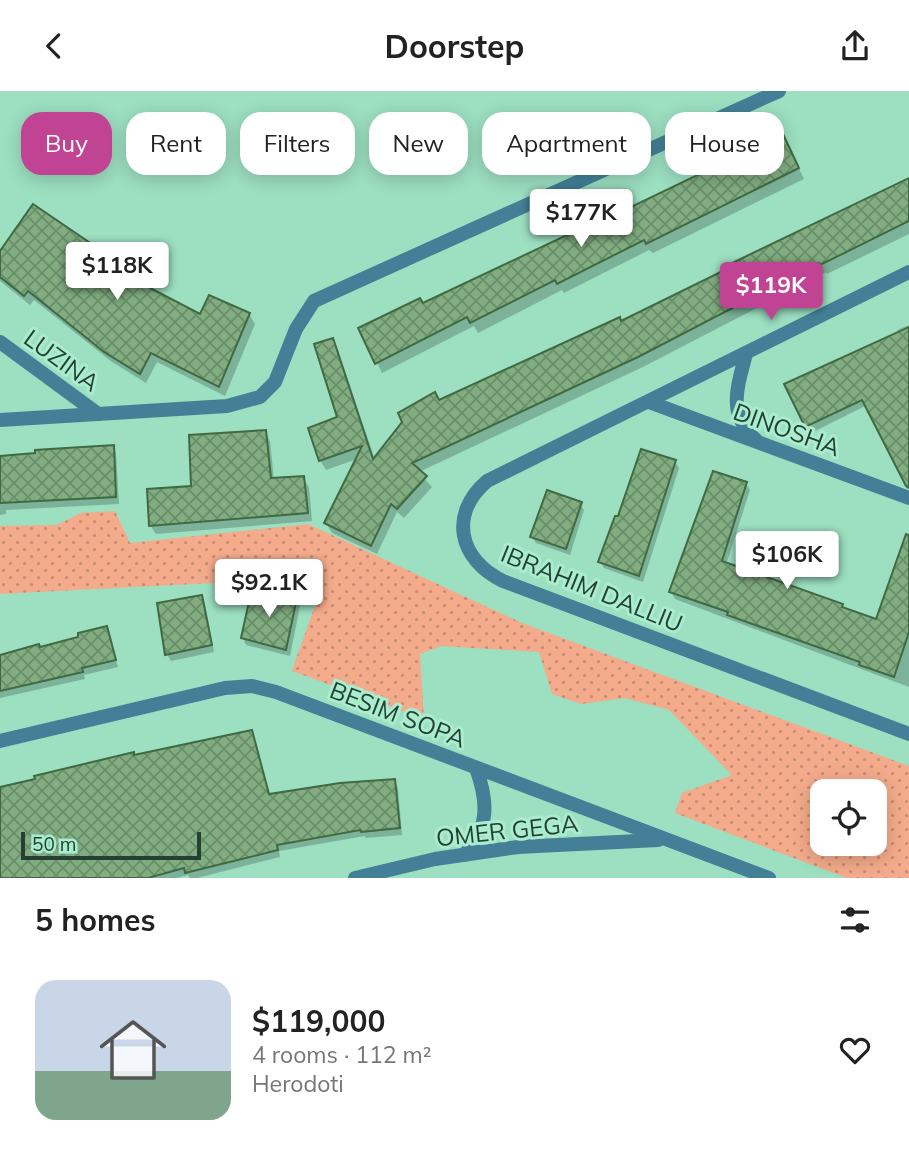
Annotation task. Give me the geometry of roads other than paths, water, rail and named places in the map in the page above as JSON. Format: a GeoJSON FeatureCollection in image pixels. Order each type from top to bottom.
{"type":"FeatureCollection","features":[{"type":"Feature","properties":{"kind":"street"},"geometry":{"type":"LineString","coordinates":[[0,420],[226,406],[260,397],[275,382],[296,329],[314,301],[779,91]]}},
{"type":"Feature","properties":{"kind":"street","name":"IBRAHIM DALLIU"},"geometry":{"type":"LineString","coordinates":[[909,272],[487,481],[473,493],[462,521],[468,551],[490,575],[909,734]]}},
{"type":"Feature","properties":{"kind":"street","name":"LUZINA"},"geometry":{"type":"LineString","coordinates":[[0,342],[98,414]]}},
{"type":"Feature","properties":{"kind":"street"},"geometry":{"type":"LineString","coordinates":[[746,354],[738,388],[738,415],[744,429],[760,443]]}},
{"type":"Feature","properties":{"kind":"street","name":"DINOSHA"},"geometry":{"type":"LineString","coordinates":[[649,402],[909,498]]}},
{"type":"Feature","properties":{"kind":"street","name":"BESIM SOPA"},"geometry":{"type":"LineString","coordinates":[[0,741],[225,688],[253,686],[276,692],[769,878]]}},
{"type":"Feature","properties":{"kind":"street"},"geometry":{"type":"LineString","coordinates":[[464,855],[477,842],[483,824],[483,787],[476,768]]}},
{"type":"Feature","properties":{"kind":"street","name":"OMER GEGA"},"geometry":{"type":"LineString","coordinates":[[355,878],[435,859],[517,847],[666,840]]}}]}
